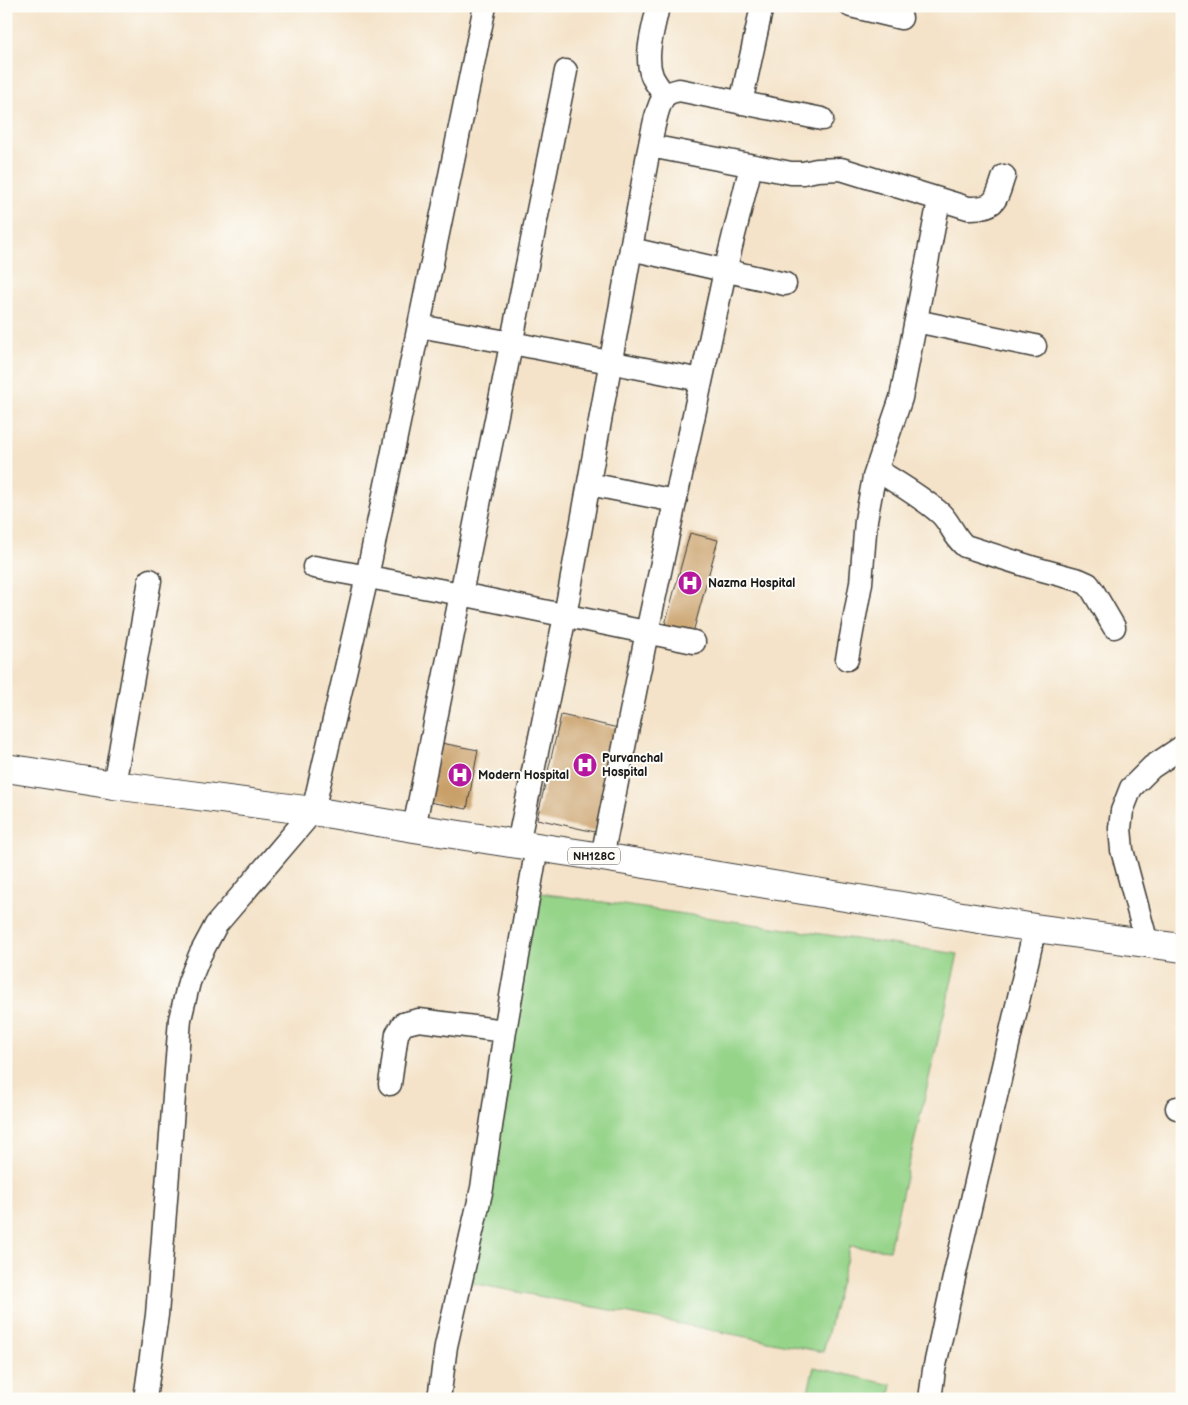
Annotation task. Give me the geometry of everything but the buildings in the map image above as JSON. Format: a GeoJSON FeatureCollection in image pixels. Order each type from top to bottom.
{"type":"FeatureCollection","features":[{"type":"Feature","properties":{"kind":"highway","name":"NH128C"},"geometry":{"type":"LineString","coordinates":[[6,768],[114,785],[313,811],[1035,928],[1182,948]]}},
{"type":"Feature","properties":{"kind":"street"},"geometry":{"type":"LineString","coordinates":[[145,1399],[157,1315],[180,1019],[189,982],[200,955],[216,926],[313,811],[367,578],[485,6]]}},
{"type":"Feature","properties":{"kind":"street"},"geometry":{"type":"LineString","coordinates":[[658,6],[649,50],[650,67],[652,77],[665,96]]}},
{"type":"Feature","properties":{"kind":"street"},"geometry":{"type":"LineString","coordinates":[[740,103],[762,6]]}},
{"type":"Feature","properties":{"kind":"street"},"geometry":{"type":"LineString","coordinates":[[851,6],[901,18]]}},
{"type":"Feature","properties":{"kind":"street"},"geometry":{"type":"LineString","coordinates":[[414,828],[566,71]]}},
{"type":"Feature","properties":{"kind":"street"},"geometry":{"type":"LineString","coordinates":[[439,1399],[446,1346],[482,1188],[505,1031],[527,846],[565,616],[650,146],[660,105],[665,96],[670,92],[679,90],[822,119]]}},
{"type":"Feature","properties":{"kind":"street"},"geometry":{"type":"LineString","coordinates":[[650,146],[791,173],[841,169],[939,200],[978,209],[987,207],[996,200],[1004,176]]}},
{"type":"Feature","properties":{"kind":"street"},"geometry":{"type":"LineString","coordinates":[[602,857],[675,501],[725,271],[751,166]]}},
{"type":"Feature","properties":{"kind":"street"},"geometry":{"type":"LineString","coordinates":[[847,659],[861,584],[866,520],[876,470],[901,398],[939,200]]}},
{"type":"Feature","properties":{"kind":"street"},"geometry":{"type":"LineString","coordinates":[[631,249],[785,284]]}},
{"type":"Feature","properties":{"kind":"street"},"geometry":{"type":"LineString","coordinates":[[916,321],[1035,346]]}},
{"type":"Feature","properties":{"kind":"street"},"geometry":{"type":"LineString","coordinates":[[419,326],[702,380]]}},
{"type":"Feature","properties":{"kind":"street"},"geometry":{"type":"LineString","coordinates":[[876,470],[943,515],[959,541],[965,546],[1088,584],[1094,590],[1114,627]]}},
{"type":"Feature","properties":{"kind":"street"},"geometry":{"type":"LineString","coordinates":[[589,484],[675,501]]}},
{"type":"Feature","properties":{"kind":"street"},"geometry":{"type":"LineString","coordinates":[[314,567],[461,594],[694,642]]}},
{"type":"Feature","properties":{"kind":"street"},"geometry":{"type":"LineString","coordinates":[[114,785],[150,580]]}},
{"type":"Feature","properties":{"kind":"street"},"geometry":{"type":"LineString","coordinates":[[1147,943],[1122,850],[1120,828],[1122,811],[1131,788],[1152,767],[1182,748]]}},
{"type":"Feature","properties":{"kind":"street"},"geometry":{"type":"LineString","coordinates":[[930,1399],[934,1370],[955,1273],[1035,928]]}},
{"type":"Feature","properties":{"kind":"street"},"geometry":{"type":"LineString","coordinates":[[390,1084],[397,1034],[403,1024],[419,1020],[505,1031]]}},
{"type":"Feature","properties":{"kind":"green space"},"geometry":{"type":"Polygon","coordinates":[[[527,891],[958,954],[889,1250],[850,1246],[823,1352],[472,1283],[527,891]]]}},
{"type":"Feature","properties":{"kind":"green space"},"geometry":{"type":"Polygon","coordinates":[[[814,1367],[892,1385],[889,1399],[806,1399],[814,1367]]]}},
{"type":"Feature","properties":{"kind":"place","name":"Nazma Hospital"},"geometry":{"type":"Point","coordinates":[690,583]}},
{"type":"Feature","properties":{"kind":"place","name":"Purvanchal Hospital"},"geometry":{"type":"Point","coordinates":[585,765]}},
{"type":"Feature","properties":{"kind":"place","name":"Modern Hospital"},"geometry":{"type":"Point","coordinates":[460,775]}}]}
